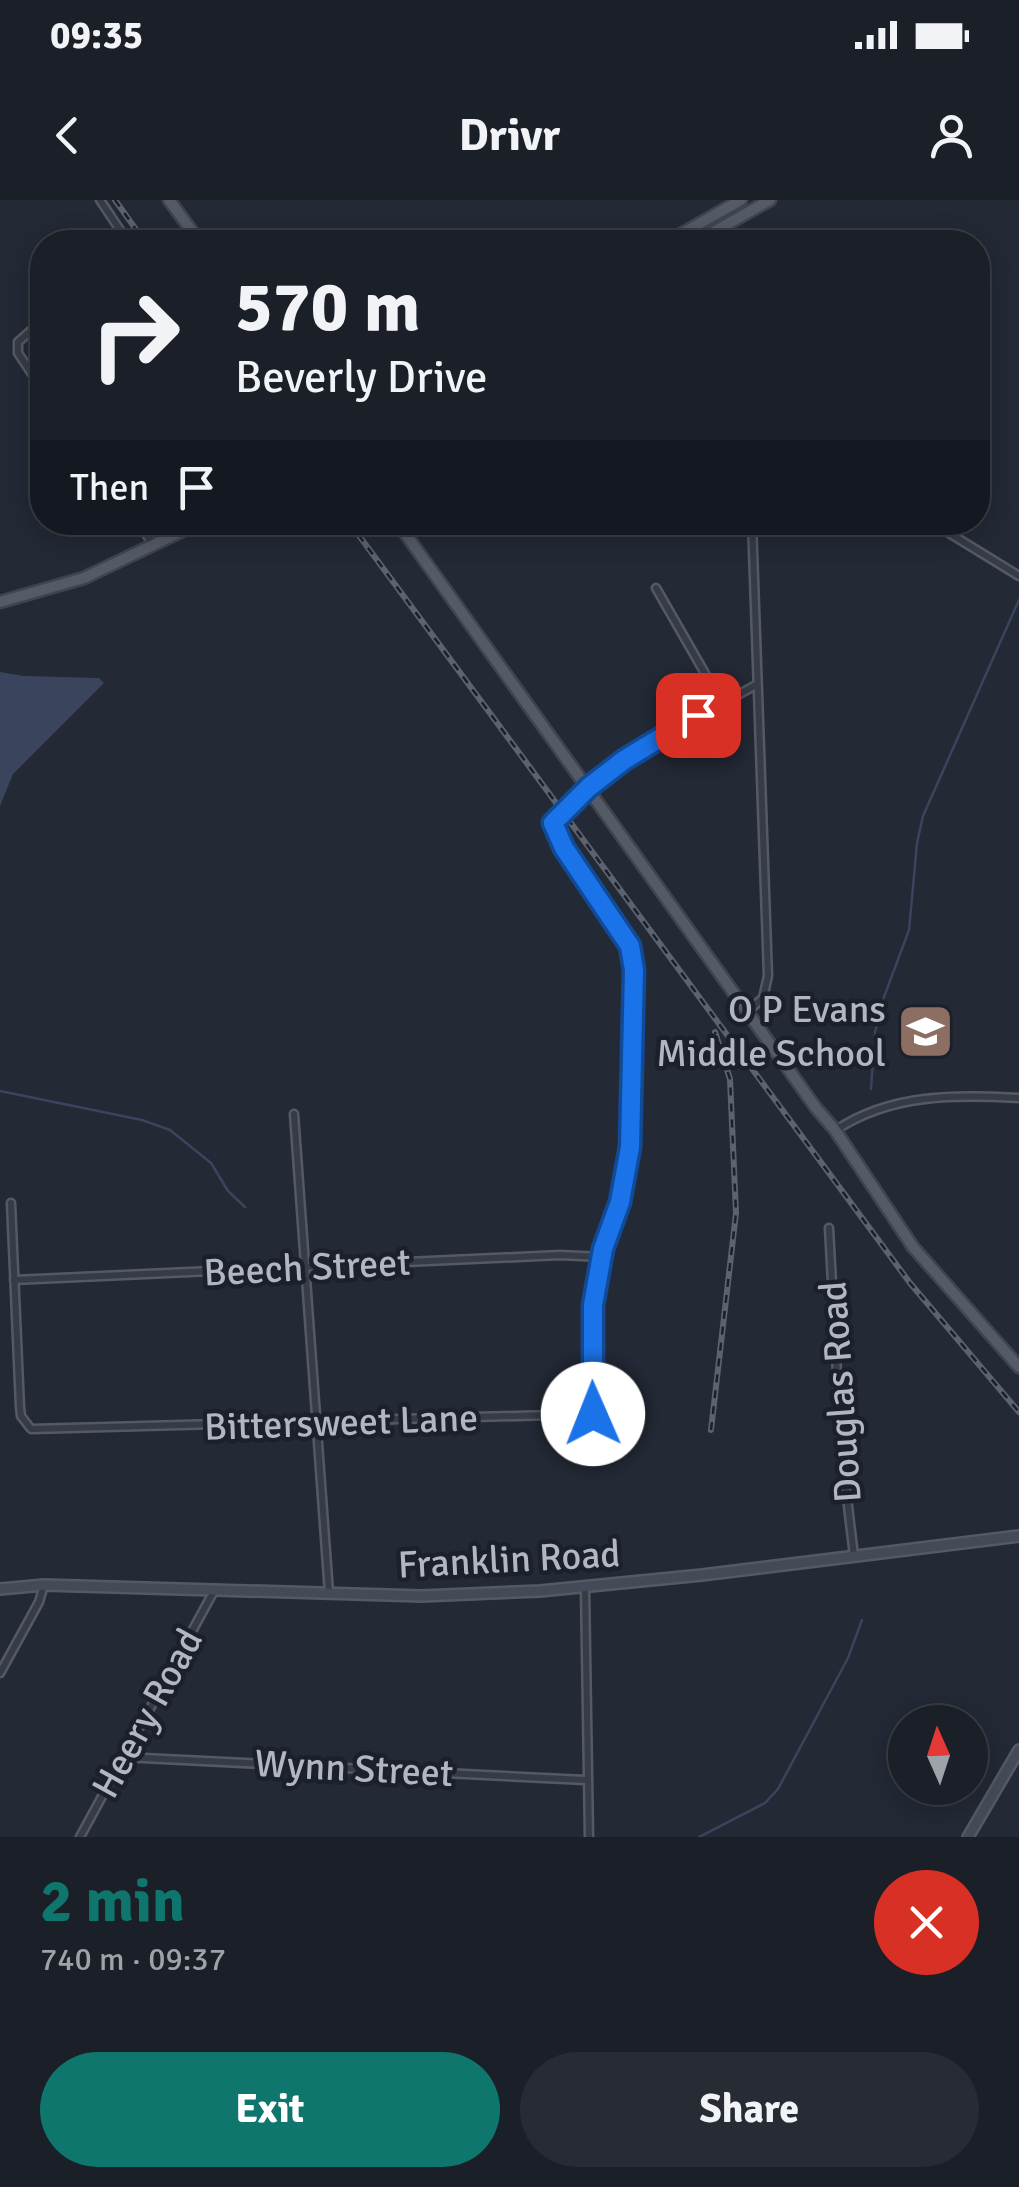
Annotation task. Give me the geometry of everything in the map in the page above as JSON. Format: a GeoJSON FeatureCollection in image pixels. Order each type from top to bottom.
{"type":"FeatureCollection","features":[{"type":"Feature","properties":{"kind":"main road"},"geometry":{"type":"LineString","coordinates":[[170,200],[191,230]]}},
{"type":"Feature","properties":{"kind":"main road"},"geometry":{"type":"LineString","coordinates":[[687,230],[741,200]]}},
{"type":"Feature","properties":{"kind":"main road"},"geometry":{"type":"LineString","coordinates":[[717,230],[770,200]]}},
{"type":"Feature","properties":{"kind":"main road"},"geometry":{"type":"LineString","coordinates":[[0,602],[84,578],[177,535]]}},
{"type":"Feature","properties":{"kind":"main road"},"geometry":{"type":"LineString","coordinates":[[406,535],[835,1130],[913,1248],[1019,1367]]}},
{"type":"Feature","properties":{"kind":"main road","name":"Franklin Road"},"geometry":{"type":"LineString","coordinates":[[0,1588],[44,1585],[422,1596],[586,1588],[1019,1536]]}},
{"type":"Feature","properties":{"kind":"main road"},"geometry":{"type":"LineString","coordinates":[[968,1837],[1019,1750]]}},
{"type":"Feature","properties":{"kind":"street"},"geometry":{"type":"LineString","coordinates":[[100,200],[120,230]]}},
{"type":"Feature","properties":{"kind":"street"},"geometry":{"type":"LineString","coordinates":[[30,332],[18,342],[18,352],[30,370]]}},
{"type":"Feature","properties":{"kind":"street"},"geometry":{"type":"LineString","coordinates":[[147,535],[155,547]]}},
{"type":"Feature","properties":{"kind":"street"},"geometry":{"type":"LineString","coordinates":[[748,1011],[767,991],[768,976],[752,535]]}},
{"type":"Feature","properties":{"kind":"street"},"geometry":{"type":"LineString","coordinates":[[952,535],[1019,576]]}},
{"type":"Feature","properties":{"kind":"street"},"geometry":{"type":"LineString","coordinates":[[656,588],[722,703]]}},
{"type":"Feature","properties":{"kind":"street"},"geometry":{"type":"LineString","coordinates":[[593,1414],[592,1324],[602,1256],[620,1202],[630,1147],[634,970],[630,946],[553,823],[589,787],[646,744],[756,685]]}},
{"type":"Feature","properties":{"kind":"street"},"geometry":{"type":"LineString","coordinates":[[835,1130],[854,1118],[905,1100],[948,1096],[1019,1098]]}},
{"type":"Feature","properties":{"kind":"street"},"geometry":{"type":"LineString","coordinates":[[294,1114],[329,1594]]}},
{"type":"Feature","properties":{"kind":"street"},"geometry":{"type":"LineString","coordinates":[[11,1203],[13,1280]]}},
{"type":"Feature","properties":{"kind":"street","name":"Douglas Road"},"geometry":{"type":"LineString","coordinates":[[829,1228],[841,1448],[854,1556]]}},
{"type":"Feature","properties":{"kind":"street","name":"Beech Street"},"geometry":{"type":"LineString","coordinates":[[13,1280],[602,1256]]}},
{"type":"Feature","properties":{"kind":"street","name":"Bittersweet Lane"},"geometry":{"type":"LineString","coordinates":[[13,1280],[21,1416],[31,1428],[624,1413]]}},
{"type":"Feature","properties":{"kind":"street"},"geometry":{"type":"LineString","coordinates":[[0,1673],[39,1602],[44,1585]]}},
{"type":"Feature","properties":{"kind":"street"},"geometry":{"type":"LineString","coordinates":[[586,1588],[589,1837]]}},
{"type":"Feature","properties":{"kind":"street","name":"Heery Road"},"geometry":{"type":"LineString","coordinates":[[80,1837],[215,1589]]}},
{"type":"Feature","properties":{"kind":"street","name":"Wynn Street"},"geometry":{"type":"LineString","coordinates":[[122,1757],[586,1780]]}},
{"type":"Feature","properties":{"kind":"water"},"geometry":{"type":"Polygon","coordinates":[[[0,672],[99,678],[104,683],[13,774],[0,806],[0,672]]]}},
{"type":"Feature","properties":{"kind":"waterway"},"geometry":{"type":"LineString","coordinates":[[871,1089],[875,1032],[909,930],[923,816],[1019,600]]}},
{"type":"Feature","properties":{"kind":"waterway"},"geometry":{"type":"LineString","coordinates":[[0,1091],[142,1120],[170,1130],[211,1163],[228,1191],[245,1207]]}},
{"type":"Feature","properties":{"kind":"waterway"},"geometry":{"type":"LineString","coordinates":[[699,1837],[765,1803],[778,1789],[848,1658],[862,1620]]}},
{"type":"Feature","properties":{"kind":"railway"},"geometry":{"type":"LineString","coordinates":[[115,200],[136,230]]}},
{"type":"Feature","properties":{"kind":"railway"},"geometry":{"type":"LineString","coordinates":[[359,535],[910,1283],[1019,1412]]}},
{"type":"Feature","properties":{"kind":"railway"},"geometry":{"type":"LineString","coordinates":[[711,1430],[736,1213],[730,1079],[715,1032]]}},
{"type":"Feature","properties":{"kind":"place","name":"O P Evans Middle School"},"geometry":{"type":"Point","coordinates":[925,1031]}},
{"type":"Feature","properties":{"kind":"route"},"geometry":{"type":"LineString","coordinates":[[593,1414],[592,1324],[596,1281],[620,1202],[630,1147],[634,970],[630,946],[564,848],[553,823],[589,787],[624,760],[698,715]]}}]}
